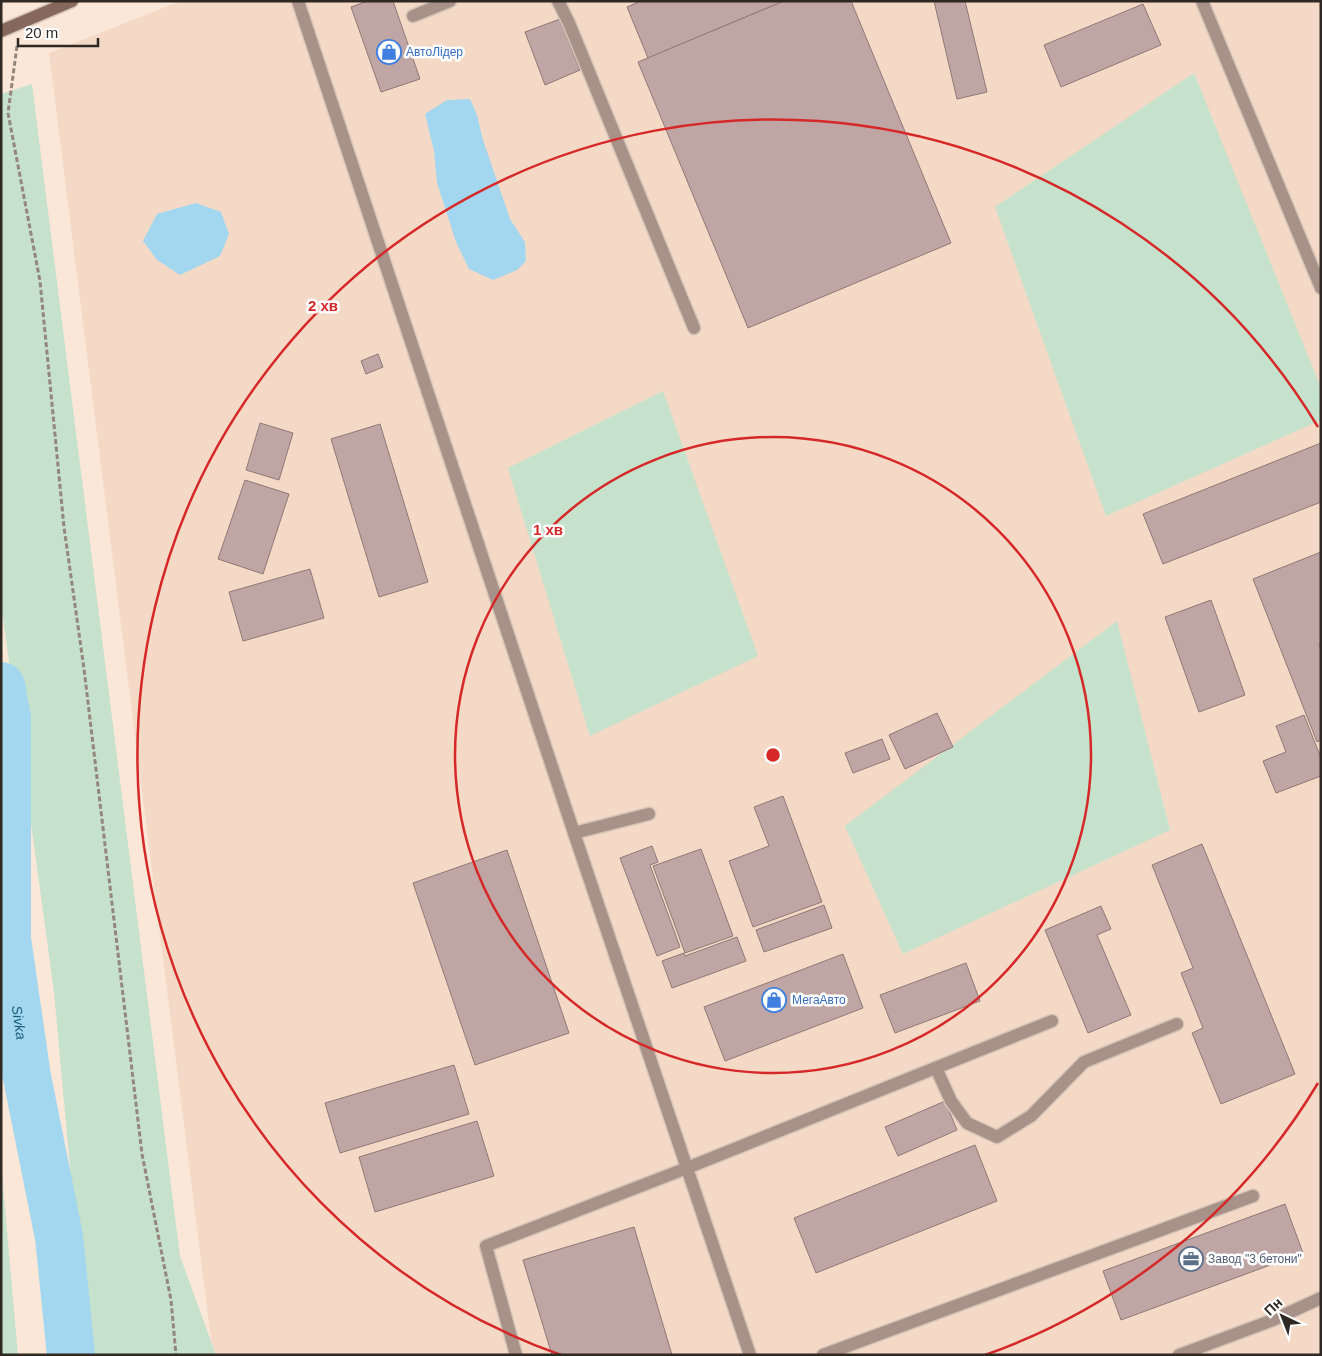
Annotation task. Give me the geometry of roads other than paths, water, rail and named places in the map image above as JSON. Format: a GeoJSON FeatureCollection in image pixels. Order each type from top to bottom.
{"type":"FeatureCollection","features":[{"type":"Feature","properties":{"kind":"street"},"geometry":{"type":"LineString","coordinates":[[1,31],[72,1]]}},
{"type":"Feature","properties":{"kind":"street"},"geometry":{"type":"LineString","coordinates":[[298,1],[574,833],[750,1355]]}},
{"type":"Feature","properties":{"kind":"street"},"geometry":{"type":"LineString","coordinates":[[413,16],[450,1]]}},
{"type":"Feature","properties":{"kind":"street"},"geometry":{"type":"LineString","coordinates":[[558,1],[694,328]]}},
{"type":"Feature","properties":{"kind":"street"},"geometry":{"type":"LineString","coordinates":[[1202,1],[1321,288]]}},
{"type":"Feature","properties":{"kind":"street"},"geometry":{"type":"LineString","coordinates":[[574,833],[649,814]]}},
{"type":"Feature","properties":{"kind":"street"},"geometry":{"type":"LineString","coordinates":[[516,1355],[486,1246],[687,1168],[1052,1021]]}},
{"type":"Feature","properties":{"kind":"street"},"geometry":{"type":"LineString","coordinates":[[936,1068],[951,1101],[967,1123],[997,1137],[1032,1116],[1084,1062],[1177,1024]]}},
{"type":"Feature","properties":{"kind":"street"},"geometry":{"type":"LineString","coordinates":[[823,1355],[1253,1196]]}},
{"type":"Feature","properties":{"kind":"street"},"geometry":{"type":"LineString","coordinates":[[1179,1355],[1273,1320],[1321,1298]]}},
{"type":"Feature","properties":{"kind":"water"},"geometry":{"type":"Polygon","coordinates":[[[470,99],[477,115],[483,140],[510,219],[525,242],[526,261],[517,270],[493,280],[469,269],[456,242],[437,183],[434,151],[425,114],[447,100],[470,99]]]}},
{"type":"Feature","properties":{"kind":"water"},"geometry":{"type":"Polygon","coordinates":[[[196,203],[221,212],[229,234],[220,256],[180,275],[157,260],[143,241],[157,214],[196,203]]]}},
{"type":"Feature","properties":{"kind":"waterway","name":"Sivka"},"geometry":{"type":"LineString","coordinates":[[1,686],[7,718],[7,939],[27,1077],[59,1237],[71,1355]]}},
{"type":"Feature","properties":{"kind":"place","name":"АвтоЛідер"},"geometry":{"type":"Point","coordinates":[389,52]}},
{"type":"Feature","properties":{"kind":"place","name":"МегаАвто"},"geometry":{"type":"Point","coordinates":[774,1000]}},
{"type":"Feature","properties":{"kind":"place","name":"Завод \"3 бетони\""},"geometry":{"type":"Point","coordinates":[1191,1259]}}]}
